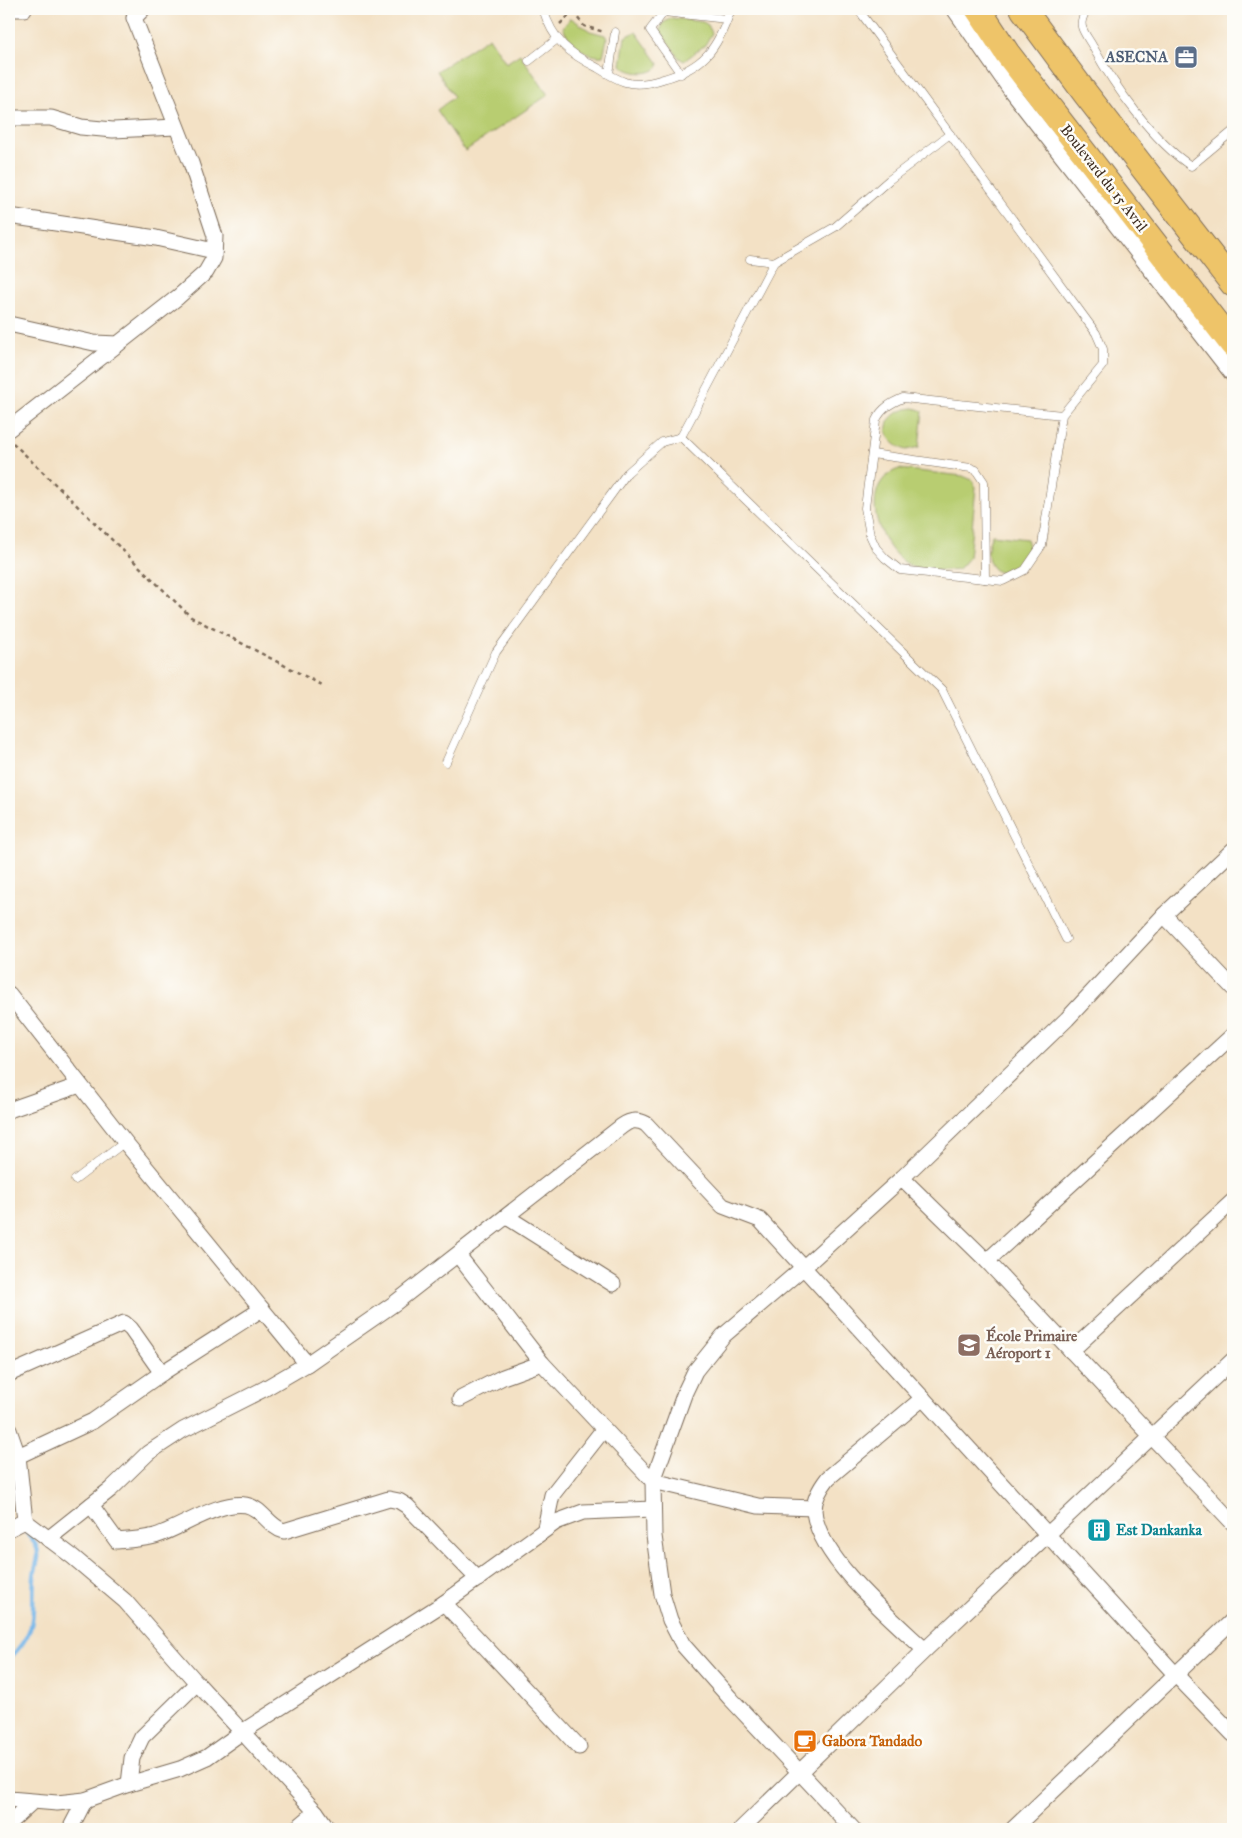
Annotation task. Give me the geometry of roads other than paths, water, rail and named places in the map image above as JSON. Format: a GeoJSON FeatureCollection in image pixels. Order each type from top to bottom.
{"type":"FeatureCollection","features":[{"type":"Feature","properties":{"kind":"highway","name":"Boulevard du 15 Avril"},"geometry":{"type":"LineString","coordinates":[[978,9],[1013,61],[1233,345]]}},
{"type":"Feature","properties":{"kind":"highway"},"geometry":{"type":"LineString","coordinates":[[1023,9],[1085,93],[1233,284]]}},
{"type":"Feature","properties":{"kind":"street"},"geometry":{"type":"LineString","coordinates":[[9,9],[24,9]]}},
{"type":"Feature","properties":{"kind":"street"},"geometry":{"type":"LineString","coordinates":[[124,9],[130,9]]}},
{"type":"Feature","properties":{"kind":"street"},"geometry":{"type":"LineString","coordinates":[[9,429],[178,297],[206,272],[214,258],[215,236],[134,18],[143,9]]}},
{"type":"Feature","properties":{"kind":"street"},"geometry":{"type":"LineString","coordinates":[[954,9],[1012,92],[1233,375]]}},
{"type":"Feature","properties":{"kind":"street"},"geometry":{"type":"LineString","coordinates":[[9,118],[51,118],[81,127],[113,130],[176,127]]}},
{"type":"Feature","properties":{"kind":"street"},"geometry":{"type":"LineString","coordinates":[[9,216],[156,238],[214,250]]}},
{"type":"Feature","properties":{"kind":"street"},"geometry":{"type":"LineString","coordinates":[[9,324],[94,343],[118,344]]}},
{"type":"Feature","properties":{"kind":"street"},"geometry":{"type":"LineString","coordinates":[[852,1829],[799,1774],[683,1645],[670,1620],[662,1594],[657,1561],[653,1509],[654,1481],[685,1392],[696,1371],[723,1336],[804,1267],[902,1178],[1007,1074],[1067,1019],[1164,915],[1233,850]]}},
{"type":"Feature","properties":{"kind":"street"},"geometry":{"type":"LineString","coordinates":[[1164,915],[1233,988]]}},
{"type":"Feature","properties":{"kind":"street"},"geometry":{"type":"LineString","coordinates":[[9,994],[125,1142],[307,1364]]}},
{"type":"Feature","properties":{"kind":"street"},"geometry":{"type":"LineString","coordinates":[[986,1261],[1233,1035]]}},
{"type":"Feature","properties":{"kind":"street"},"geometry":{"type":"LineString","coordinates":[[9,1110],[80,1085]]}},
{"type":"Feature","properties":{"kind":"street"},"geometry":{"type":"LineString","coordinates":[[48,1539],[91,1505],[148,1453],[176,1435],[307,1364],[395,1303],[458,1256],[622,1126],[633,1120],[640,1121],[646,1124],[723,1206],[760,1220],[1175,1674],[1233,1734]]}},
{"type":"Feature","properties":{"kind":"street"},"geometry":{"type":"LineString","coordinates":[[902,1178],[986,1261],[1233,1523]]}},
{"type":"Feature","properties":{"kind":"street"},"geometry":{"type":"LineString","coordinates":[[1071,1351],[1233,1201]]}},
{"type":"Feature","properties":{"kind":"street"},"geometry":{"type":"LineString","coordinates":[[507,1217],[613,1284]]}},
{"type":"Feature","properties":{"kind":"street"},"geometry":{"type":"LineString","coordinates":[[458,1256],[542,1362],[603,1430],[654,1481],[758,1506],[814,1508]]}},
{"type":"Feature","properties":{"kind":"street"},"geometry":{"type":"LineString","coordinates":[[18,1456],[93,1422],[162,1373],[262,1309]]}},
{"type":"Feature","properties":{"kind":"street"},"geometry":{"type":"LineString","coordinates":[[9,1374],[124,1323],[131,1329],[162,1373]]}},
{"type":"Feature","properties":{"kind":"street"},"geometry":{"type":"LineString","coordinates":[[741,1829],[925,1650],[1233,1360]]}},
{"type":"Feature","properties":{"kind":"street"},"geometry":{"type":"LineString","coordinates":[[460,1399],[503,1377],[542,1362]]}},
{"type":"Feature","properties":{"kind":"street"},"geometry":{"type":"LineString","coordinates":[[924,1398],[828,1478],[819,1490],[814,1508],[816,1522],[832,1556],[881,1609],[925,1650]]}},
{"type":"Feature","properties":{"kind":"street"},"geometry":{"type":"LineString","coordinates":[[9,1430],[18,1456],[25,1521],[125,1601],[197,1683],[316,1812],[328,1829]]}},
{"type":"Feature","properties":{"kind":"street"},"geometry":{"type":"LineString","coordinates":[[545,1528],[552,1495],[603,1430]]}},
{"type":"Feature","properties":{"kind":"street"},"geometry":{"type":"LineString","coordinates":[[91,1505],[117,1541],[155,1536],[214,1511],[238,1504],[254,1508],[275,1527],[284,1531],[389,1499],[408,1506],[478,1579]]}},
{"type":"Feature","properties":{"kind":"street"},"geometry":{"type":"LineString","coordinates":[[9,1799],[57,1803],[85,1800],[129,1784],[180,1769],[207,1757],[242,1732],[444,1604],[545,1528],[568,1516],[583,1512],[653,1509]]}},
{"type":"Feature","properties":{"kind":"street"},"geometry":{"type":"LineString","coordinates":[[9,1529],[25,1521]]}},
{"type":"Feature","properties":{"kind":"street"},"geometry":{"type":"LineString","coordinates":[[444,1604],[579,1747]]}},
{"type":"Feature","properties":{"kind":"street"},"geometry":{"type":"LineString","coordinates":[[1013,1829],[1233,1620]]}},
{"type":"Feature","properties":{"kind":"street"},"geometry":{"type":"LineString","coordinates":[[129,1784],[132,1758],[142,1737],[197,1683]]}},
{"type":"Feature","properties":{"kind":"street"},"geometry":{"type":"LineString","coordinates":[[70,1829],[85,1800]]}},
{"type":"Feature","properties":{"kind":"street"},"geometry":{"type":"LineString","coordinates":[[9,1823],[32,1802]]}},
{"type":"Feature","properties":{"kind":"street"},"geometry":{"type":"LineString","coordinates":[[296,1829],[316,1812]]}},
{"type":"Feature","properties":{"kind":"lane"},"geometry":{"type":"LineString","coordinates":[[542,9],[556,40],[584,61],[626,82],[646,84],[681,74],[706,58],[722,35],[731,9]]}},
{"type":"Feature","properties":{"kind":"lane"},"geometry":{"type":"LineString","coordinates":[[858,9],[1096,333],[1103,349],[1103,365],[1062,415],[1042,545],[1025,570],[1003,581],[900,570],[876,548],[870,535],[865,508],[876,420],[880,412],[903,398],[1062,415]]}},
{"type":"Feature","properties":{"kind":"lane"},"geometry":{"type":"LineString","coordinates":[[1087,9],[1081,26],[1108,74],[1160,140],[1178,158],[1191,166],[1233,131]]}},
{"type":"Feature","properties":{"kind":"lane"},"geometry":{"type":"LineString","coordinates":[[681,74],[650,30],[664,12],[728,19]]}},
{"type":"Feature","properties":{"kind":"lane"},"geometry":{"type":"LineString","coordinates":[[609,74],[615,33]]}},
{"type":"Feature","properties":{"kind":"lane"},"geometry":{"type":"LineString","coordinates":[[529,61],[556,40]]}},
{"type":"Feature","properties":{"kind":"lane"},"geometry":{"type":"LineString","coordinates":[[446,762],[496,652],[627,474],[662,442],[681,437],[774,262],[835,227],[889,180],[950,134]]}},
{"type":"Feature","properties":{"kind":"lane"},"geometry":{"type":"LineString","coordinates":[[750,259],[774,262]]}},
{"type":"Feature","properties":{"kind":"lane"},"geometry":{"type":"LineString","coordinates":[[681,437],[942,690],[1066,939]]}},
{"type":"Feature","properties":{"kind":"lane"},"geometry":{"type":"LineString","coordinates":[[872,454],[971,468],[980,475],[984,482],[985,579]]}},
{"type":"Feature","properties":{"kind":"lane"},"geometry":{"type":"LineString","coordinates":[[75,1180],[125,1142]]}},
{"type":"Feature","properties":{"kind":"waterway"},"geometry":{"type":"LineString","coordinates":[[10,1471],[18,1512]]}},
{"type":"Feature","properties":{"kind":"waterway"},"geometry":{"type":"LineString","coordinates":[[9,1659],[26,1639],[32,1621],[34,1574],[38,1552],[36,1545],[25,1528]]}},
{"type":"Feature","properties":{"kind":"place","name":"ASECNA"},"geometry":{"type":"Point","coordinates":[1186,57]}},
{"type":"Feature","properties":{"kind":"place","name":"École Primaire Aéroport 1"},"geometry":{"type":"Point","coordinates":[969,1345]}},
{"type":"Feature","properties":{"kind":"place","name":"Est Dankanka"},"geometry":{"type":"Point","coordinates":[1099,1530]}},
{"type":"Feature","properties":{"kind":"place","name":"Gabora Tandado"},"geometry":{"type":"Point","coordinates":[805,1741]}}]}
